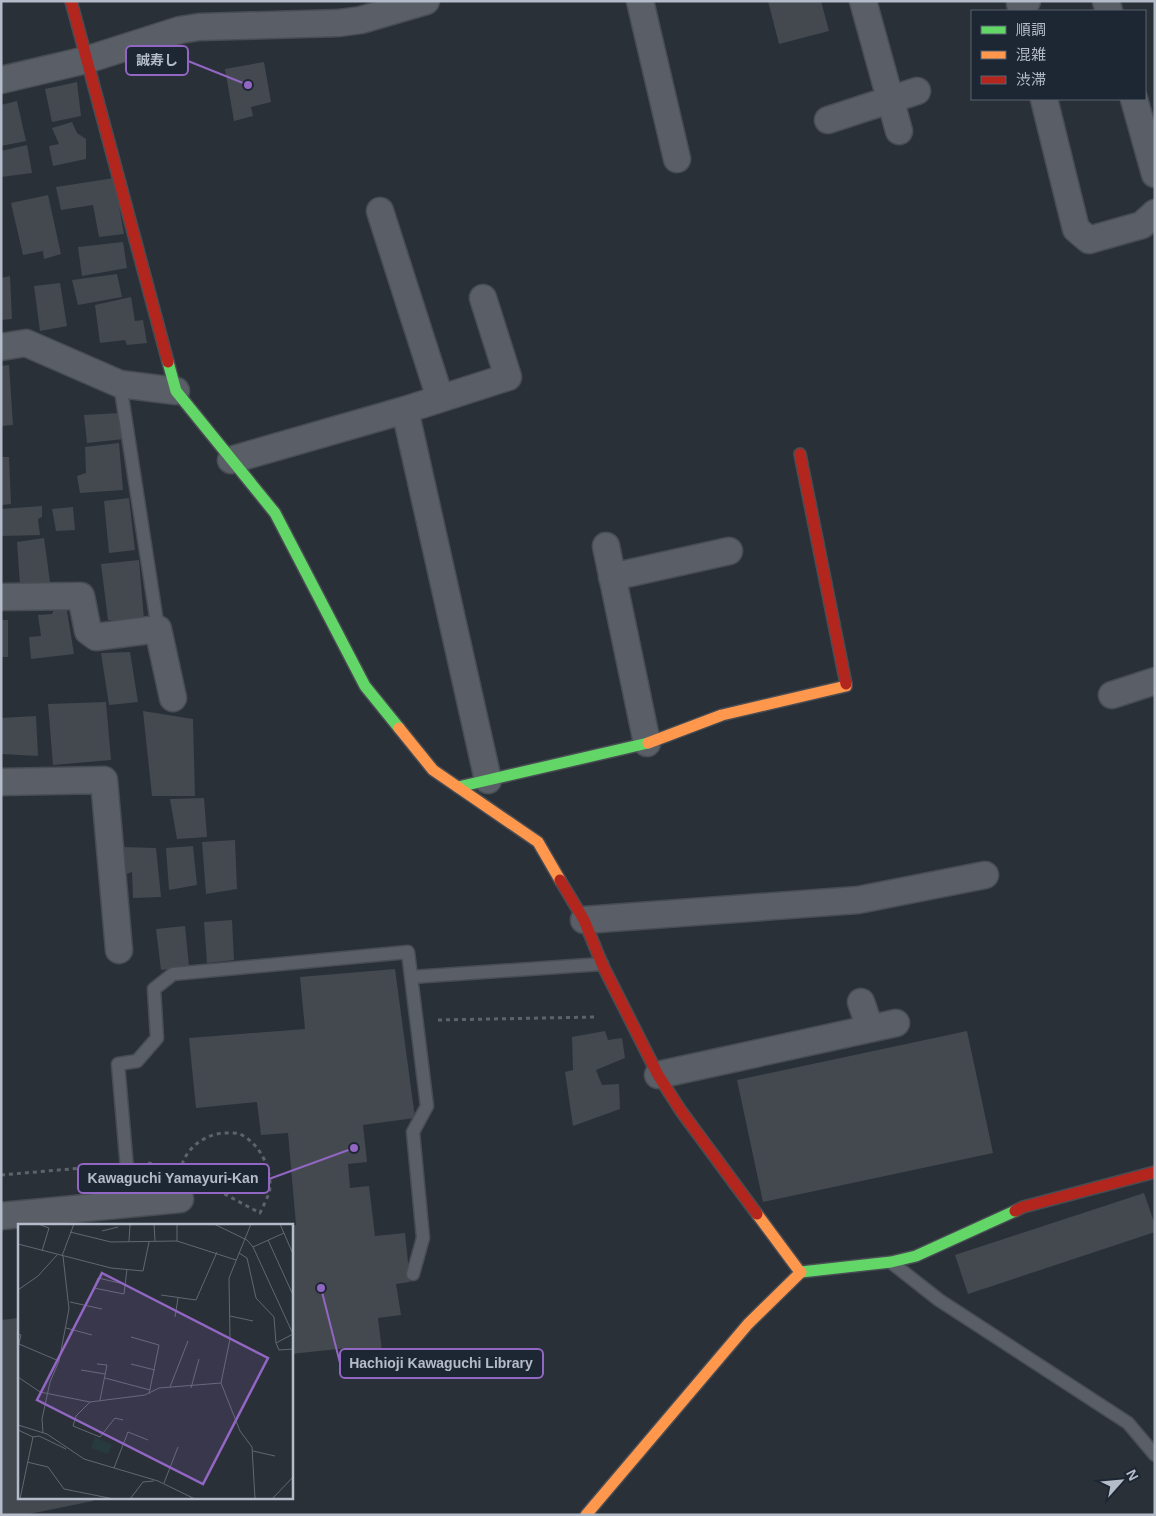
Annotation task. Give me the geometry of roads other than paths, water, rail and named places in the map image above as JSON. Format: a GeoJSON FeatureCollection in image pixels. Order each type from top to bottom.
{"type":"FeatureCollection","features":[{"type":"Feature","properties":{"kind":"street"},"geometry":{"type":"LineString","coordinates":[[71,1],[176,392],[275,513],[365,686],[433,770],[538,842],[584,920],[602,964],[658,1075],[682,1111],[800,1272]]}},
{"type":"Feature","properties":{"kind":"street"},"geometry":{"type":"LineString","coordinates":[[1,80],[86,60],[180,30],[199,27],[339,23],[359,11],[426,1]]}},
{"type":"Feature","properties":{"kind":"street"},"geometry":{"type":"LineString","coordinates":[[640,1],[677,159]]}},
{"type":"Feature","properties":{"kind":"street"},"geometry":{"type":"LineString","coordinates":[[863,1],[899,131]]}},
{"type":"Feature","properties":{"kind":"street"},"geometry":{"type":"LineString","coordinates":[[1022,10],[1020,3],[1027,1]]}},
{"type":"Feature","properties":{"kind":"street"},"geometry":{"type":"LineString","coordinates":[[828,120],[917,91]]}},
{"type":"Feature","properties":{"kind":"street"},"geometry":{"type":"LineString","coordinates":[[1044,100],[1076,229],[1089,240],[1142,225],[1155,213]]}},
{"type":"Feature","properties":{"kind":"street"},"geometry":{"type":"LineString","coordinates":[[1134,100],[1155,174]]}},
{"type":"Feature","properties":{"kind":"street"},"geometry":{"type":"LineString","coordinates":[[380,212],[440,398]]}},
{"type":"Feature","properties":{"kind":"street"},"geometry":{"type":"LineString","coordinates":[[231,460],[405,410],[508,377],[483,298]]}},
{"type":"Feature","properties":{"kind":"street"},"geometry":{"type":"LineString","coordinates":[[1,347],[26,343],[120,384],[176,392]]}},
{"type":"Feature","properties":{"kind":"street"},"geometry":{"type":"LineString","coordinates":[[405,410],[488,780]]}},
{"type":"Feature","properties":{"kind":"street"},"geometry":{"type":"LineString","coordinates":[[458,787],[647,743],[722,715],[846,686],[800,454]]}},
{"type":"Feature","properties":{"kind":"street"},"geometry":{"type":"LineString","coordinates":[[606,546],[647,743]]}},
{"type":"Feature","properties":{"kind":"street"},"geometry":{"type":"LineString","coordinates":[[612,577],[729,551]]}},
{"type":"Feature","properties":{"kind":"street"},"geometry":{"type":"LineString","coordinates":[[1,597],[81,596],[88,631],[96,636],[158,629],[173,698]]}},
{"type":"Feature","properties":{"kind":"street"},"geometry":{"type":"LineString","coordinates":[[1112,695],[1155,681]]}},
{"type":"Feature","properties":{"kind":"street"},"geometry":{"type":"LineString","coordinates":[[1,782],[104,780],[119,950]]}},
{"type":"Feature","properties":{"kind":"street"},"geometry":{"type":"LineString","coordinates":[[584,920],[858,900],[985,876]]}},
{"type":"Feature","properties":{"kind":"street"},"geometry":{"type":"LineString","coordinates":[[861,1002],[870,1028]]}},
{"type":"Feature","properties":{"kind":"street"},"geometry":{"type":"LineString","coordinates":[[658,1075],[896,1023]]}},
{"type":"Feature","properties":{"kind":"street"},"geometry":{"type":"LineString","coordinates":[[586,1515],[748,1324],[800,1272],[891,1262],[916,1256],[1023,1207],[1155,1172]]}},
{"type":"Feature","properties":{"kind":"street"},"geometry":{"type":"LineString","coordinates":[[1,1216],[180,1199]]}},
{"type":"Feature","properties":{"kind":"lane"},"geometry":{"type":"LineString","coordinates":[[120,384],[158,629]]}},
{"type":"Feature","properties":{"kind":"lane"},"geometry":{"type":"LineString","coordinates":[[130,1203],[118,1064],[137,1061],[157,1038],[154,989],[173,974],[408,952],[427,1106],[413,1132],[423,1238],[413,1274]]}},
{"type":"Feature","properties":{"kind":"lane"},"geometry":{"type":"LineString","coordinates":[[412,977],[602,964]]}},
{"type":"Feature","properties":{"kind":"lane"},"geometry":{"type":"LineString","coordinates":[[891,1262],[939,1300],[1128,1423],[1155,1455]]}},
{"type":"Feature","properties":{"kind":"place","name":"誠寿し"},"geometry":{"type":"Point","coordinates":[248,85]}},
{"type":"Feature","properties":{"kind":"place","name":"Kawaguchi Yamayuri-Kan"},"geometry":{"type":"Point","coordinates":[354,1148]}},
{"type":"Feature","properties":{"kind":"place","name":"Hachioji Kawaguchi Library"},"geometry":{"type":"Point","coordinates":[321,1288]}}]}
